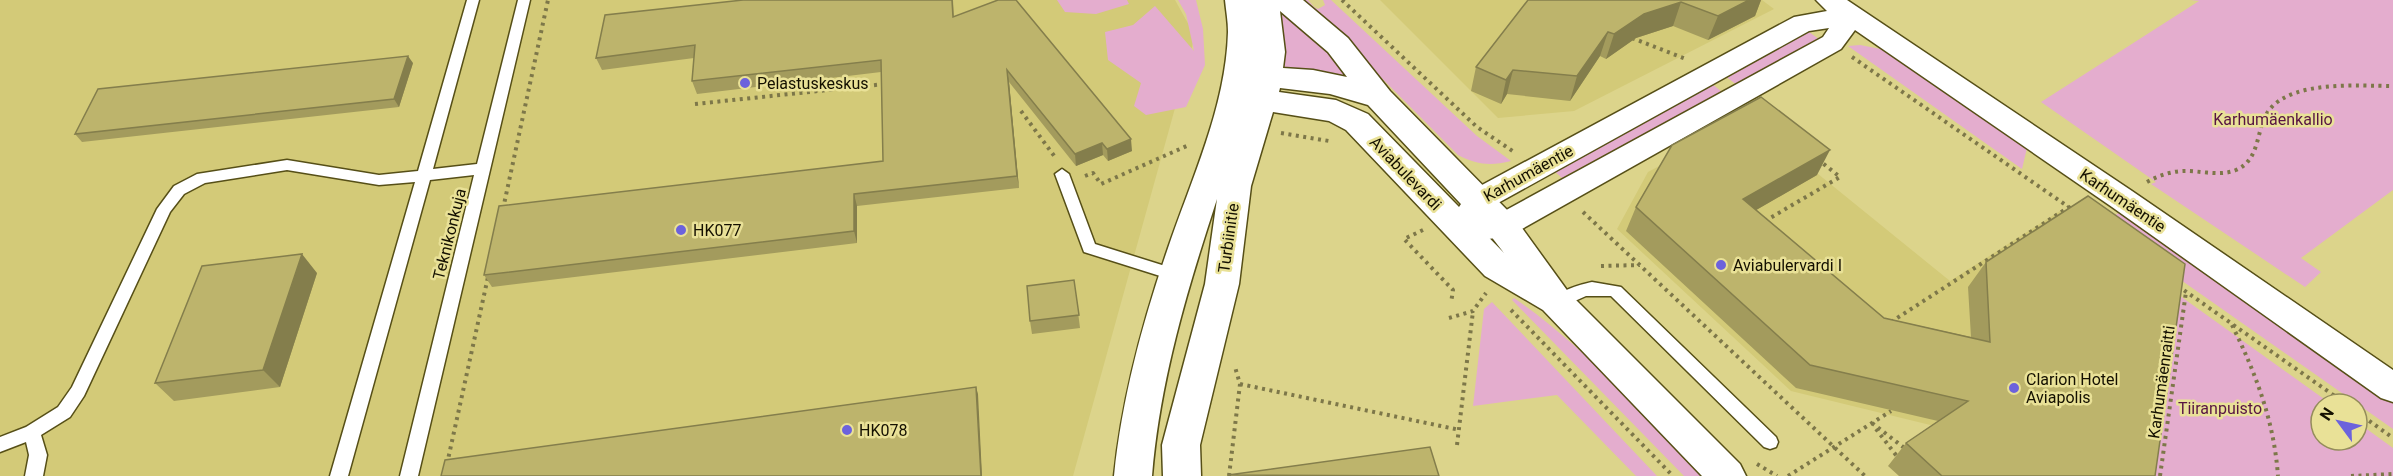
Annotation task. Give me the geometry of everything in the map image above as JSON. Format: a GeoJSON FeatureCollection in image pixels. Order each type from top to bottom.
{"type":"FeatureCollection","features":[{"type":"Feature","properties":{"kind":"street"},"geometry":{"type":"LineString","coordinates":[[1239,0],[1242,34],[1255,87]]}},
{"type":"Feature","properties":{"kind":"street","name":"Turbiinitie"},"geometry":{"type":"LineString","coordinates":[[1182,476],[1181,445],[1222,284],[1235,186],[1255,87],[1270,52],[1265,0]]}},
{"type":"Feature","properties":{"kind":"street","name":"Aviabulevardi"},"geometry":{"type":"LineString","coordinates":[[1284,0],[1303,13],[1338,45],[1379,98],[1502,226],[1557,303],[1727,476]]}},
{"type":"Feature","properties":{"kind":"street","name":"Karhumäentie"},"geometry":{"type":"LineString","coordinates":[[1460,228],[1479,200],[1803,23],[1840,8]]}},
{"type":"Feature","properties":{"kind":"street","name":"Karhumäentie"},"geometry":{"type":"LineString","coordinates":[[1460,228],[1502,226],[1832,43],[1840,8]]}},
{"type":"Feature","properties":{"kind":"street","name":"Karhumäentie"},"geometry":{"type":"LineString","coordinates":[[1840,8],[2122,199],[2393,388]]}},
{"type":"Feature","properties":{"kind":"street","name":"Aviabulevardi"},"geometry":{"type":"LineString","coordinates":[[1255,87],[1297,79],[1354,89],[1379,98]]}},
{"type":"Feature","properties":{"kind":"street","name":"Turbiinitie"},"geometry":{"type":"LineString","coordinates":[[1133,476],[1135,442],[1144,398],[1176,275],[1225,125],[1255,87]]}},
{"type":"Feature","properties":{"kind":"street","name":"Aviabulevardi"},"geometry":{"type":"LineString","coordinates":[[1255,87],[1336,111],[1357,122],[1497,267],[1557,303]]}},
{"type":"Feature","properties":{"kind":"lane"},"geometry":{"type":"LineString","coordinates":[[339,476],[473,0]]}},
{"type":"Feature","properties":{"kind":"lane","name":"Teknikonkuja"},"geometry":{"type":"LineString","coordinates":[[409,476],[524,0]]}},
{"type":"Feature","properties":{"kind":"lane"},"geometry":{"type":"LineString","coordinates":[[0,445],[32,432],[64,412],[78,391],[164,209],[182,188],[213,175],[287,165],[379,180],[483,169]]}},
{"type":"Feature","properties":{"kind":"lane"},"geometry":{"type":"LineString","coordinates":[[1064,179],[1089,248],[1176,275]]}},
{"type":"Feature","properties":{"kind":"lane"},"geometry":{"type":"LineString","coordinates":[[1557,303],[1586,288],[1616,291],[1770,442]]}},
{"type":"Feature","properties":{"kind":"lane"},"geometry":{"type":"LineString","coordinates":[[32,432],[38,455],[34,476]]}},
{"type":"Feature","properties":{"kind":"path"},"geometry":{"type":"LineString","coordinates":[[500,221],[548,0]]}},
{"type":"Feature","properties":{"kind":"path"},"geometry":{"type":"LineString","coordinates":[[1341,0],[1477,127],[1515,152],[1534,170]]}},
{"type":"Feature","properties":{"kind":"path"},"geometry":{"type":"LineString","coordinates":[[1626,36],[1690,60]]}},
{"type":"Feature","properties":{"kind":"path"},"geometry":{"type":"LineString","coordinates":[[1832,43],[2076,212]]}},
{"type":"Feature","properties":{"kind":"path"},"geometry":{"type":"LineString","coordinates":[[695,104],[892,83]]}},
{"type":"Feature","properties":{"kind":"path"},"geometry":{"type":"LineString","coordinates":[[2141,185],[2164,174],[2182,171],[2216,173],[2235,171],[2248,164],[2270,108],[2281,100],[2307,90],[2339,85],[2393,86]]}},
{"type":"Feature","properties":{"kind":"path"},"geometry":{"type":"LineString","coordinates":[[1021,111],[1056,158],[1064,179],[1093,173],[1101,184],[1196,142]]}},
{"type":"Feature","properties":{"kind":"path"},"geometry":{"type":"LineString","coordinates":[[1761,224],[1840,177],[1814,156]]}},
{"type":"Feature","properties":{"kind":"path"},"geometry":{"type":"LineString","coordinates":[[1561,193],[1865,476]]}},
{"type":"Feature","properties":{"kind":"path"},"geometry":{"type":"LineString","coordinates":[[1882,328],[2069,207]]}},
{"type":"Feature","properties":{"kind":"path"},"geometry":{"type":"LineString","coordinates":[[1419,232],[1404,239],[1453,290],[1451,303]]}},
{"type":"Feature","properties":{"kind":"path"},"geometry":{"type":"LineString","coordinates":[[1594,267],[1640,265]]}},
{"type":"Feature","properties":{"kind":"path"},"geometry":{"type":"LineString","coordinates":[[447,464],[490,267]]}},
{"type":"Feature","properties":{"kind":"path"},"geometry":{"type":"LineString","coordinates":[[2176,285],[2329,392]]}},
{"type":"Feature","properties":{"kind":"path"},"geometry":{"type":"LineString","coordinates":[[1457,446],[1473,311],[1490,289]]}},
{"type":"Feature","properties":{"kind":"path","name":"Karhumäenraitti"},"geometry":{"type":"LineString","coordinates":[[2160,476],[2186,292]]}},
{"type":"Feature","properties":{"kind":"path"},"geometry":{"type":"LineString","coordinates":[[1449,318],[1473,311]]}},
{"type":"Feature","properties":{"kind":"path"},"geometry":{"type":"LineString","coordinates":[[2232,324],[2261,385],[2268,406],[2274,428],[2278,476]]}},
{"type":"Feature","properties":{"kind":"path"},"geometry":{"type":"LineString","coordinates":[[1240,384],[1460,430]]}},
{"type":"Feature","properties":{"kind":"path"},"geometry":{"type":"LineString","coordinates":[[1788,476],[1891,411]]}},
{"type":"Feature","properties":{"kind":"path"},"geometry":{"type":"LineString","coordinates":[[2369,421],[2393,438]]}},
{"type":"Feature","properties":{"kind":"path"},"geometry":{"type":"LineString","coordinates":[[1872,423],[1909,452]]}},
{"type":"Feature","properties":{"kind":"path"},"geometry":{"type":"LineString","coordinates":[[1872,423],[1905,467]]}},
{"type":"Feature","properties":{"kind":"path"},"geometry":{"type":"LineString","coordinates":[[2351,476],[2393,474]]}},
{"type":"Feature","properties":{"kind":"shaded area"},"geometry":{"type":"Polygon","coordinates":[[[0,0],[1175,0],[1195,36],[1073,476],[0,476],[0,0]]]}},
{"type":"Feature","properties":{"kind":"shaded area"},"geometry":{"type":"Polygon","coordinates":[[[1380,0],[1762,0],[1774,9],[1574,111],[1498,118],[1380,0]]]}},
{"type":"Feature","properties":{"kind":"shaded area"},"geometry":{"type":"Polygon","coordinates":[[[1749,118],[1950,281],[2060,211],[2169,288],[1959,432],[1791,391],[1617,229],[1648,172],[1749,118]]]}},
{"type":"Feature","properties":{"kind":"green space"},"geometry":{"type":"Polygon","coordinates":[[[1057,0],[1127,0],[1129,4],[1096,14],[1065,12],[1057,0]]]}},
{"type":"Feature","properties":{"kind":"green space"},"geometry":{"type":"Polygon","coordinates":[[[1178,0],[1196,0],[1203,29],[1205,65],[1186,107],[1146,115],[1134,106],[1141,83],[1108,60],[1105,32],[1133,25],[1155,6],[1194,51],[1186,14],[1178,0]]]}},
{"type":"Feature","properties":{"kind":"green space"},"geometry":{"type":"Polygon","coordinates":[[[1297,0],[1308,0],[1318,9],[1325,5],[1323,0],[1331,0],[1477,136],[1511,161],[1484,164],[1458,155],[1332,28],[1297,0]]]}},
{"type":"Feature","properties":{"kind":"green space","name":"Karhumäenkallio"},"geometry":{"type":"Polygon","coordinates":[[[2191,0],[2393,0],[2393,190],[2301,258],[2321,272],[2305,287],[2151,184],[2156,182],[2041,102],[2199,1],[2191,0]]]}},
{"type":"Feature","properties":{"kind":"green space"},"geometry":{"type":"Polygon","coordinates":[[[1281,9],[1311,29],[1350,78],[1281,69],[1278,10],[1281,9]]]}},
{"type":"Feature","properties":{"kind":"green space"},"geometry":{"type":"Polygon","coordinates":[[[1809,32],[1820,40],[1737,85],[1725,76],[1809,32]]]}},
{"type":"Feature","properties":{"kind":"green space"},"geometry":{"type":"Polygon","coordinates":[[[1860,45],[1881,49],[1894,55],[2027,148],[2022,169],[1848,46],[1860,45]]]}},
{"type":"Feature","properties":{"kind":"green space"},"geometry":{"type":"Polygon","coordinates":[[[1711,83],[1722,92],[1562,178],[1551,168],[1711,83]]]}},
{"type":"Feature","properties":{"kind":"green space"},"geometry":{"type":"Polygon","coordinates":[[[2120,212],[2393,402],[2393,429],[2369,412],[2369,392],[2340,392],[2104,226],[2104,223],[2120,212]]]}},
{"type":"Feature","properties":{"kind":"green space","name":"Tiiranpuisto"},"geometry":{"type":"Polygon","coordinates":[[[2169,288],[2314,392],[2309,392],[2309,452],[2369,452],[2369,431],[2393,448],[2393,476],[2139,476],[2169,288]]]}},
{"type":"Feature","properties":{"kind":"green space"},"geometry":{"type":"Polygon","coordinates":[[[1514,298],[1566,338],[1590,360],[1705,476],[1684,476],[1512,300],[1514,298]]]}},
{"type":"Feature","properties":{"kind":"green space"},"geometry":{"type":"Polygon","coordinates":[[[1492,302],[1657,476],[1636,476],[1557,395],[1473,406],[1484,309],[1492,302]]]}},
{"type":"Feature","properties":{"kind":"building"},"geometry":{"type":"Polygon","coordinates":[[[743,0],[952,0],[953,17],[998,0],[1016,0],[1131,139],[1107,149],[1102,143],[1075,154],[1007,70],[1017,176],[854,194],[854,231],[484,275],[499,206],[883,161],[881,60],[692,81],[695,45],[596,58],[605,15],[743,0]]]}},
{"type":"Feature","properties":{"kind":"building"},"geometry":{"type":"Polygon","coordinates":[[[1528,0],[1749,0],[1718,16],[1681,2],[1644,14],[1614,34],[1608,32],[1577,76],[1513,70],[1506,80],[1476,67],[1528,0]]]}},
{"type":"Feature","properties":{"kind":"building"},"geometry":{"type":"Polygon","coordinates":[[[408,56],[394,99],[75,134],[98,89],[408,56]]]}},
{"type":"Feature","properties":{"kind":"building"},"geometry":{"type":"Polygon","coordinates":[[[1761,97],[1830,150],[1743,199],[1884,318],[1990,342],[1986,262],[2088,196],[2185,264],[2155,476],[1942,476],[1906,443],[1968,401],[1810,365],[1636,207],[1672,145],[1761,97]]]}},
{"type":"Feature","properties":{"kind":"building"},"geometry":{"type":"Polygon","coordinates":[[[302,254],[263,370],[155,383],[202,266],[302,254]]]}},
{"type":"Feature","properties":{"kind":"building"},"geometry":{"type":"Polygon","coordinates":[[[1074,280],[1079,315],[1030,321],[1027,286],[1074,280]]]}},
{"type":"Feature","properties":{"kind":"building","name":"HK078"},"geometry":{"type":"Polygon","coordinates":[[[976,387],[981,476],[441,476],[445,460],[976,387]]]}},
{"type":"Feature","properties":{"kind":"building"},"geometry":{"type":"Polygon","coordinates":[[[1430,447],[1439,476],[1228,475],[1430,447]]]}},
{"type":"Feature","properties":{"kind":"place","name":"Pelastuskeskus"},"geometry":{"type":"Point","coordinates":[745,83]}},
{"type":"Feature","properties":{"kind":"place","name":"HK077"},"geometry":{"type":"Point","coordinates":[681,230]}},
{"type":"Feature","properties":{"kind":"place","name":"Aviabulervardi I"},"geometry":{"type":"Point","coordinates":[1721,265]}},
{"type":"Feature","properties":{"kind":"place","name":"Clarion Hotel Aviapolis"},"geometry":{"type":"Point","coordinates":[2014,388]}},
{"type":"Feature","properties":{"kind":"place","name":"HK078"},"geometry":{"type":"Point","coordinates":[847,430]}}]}
